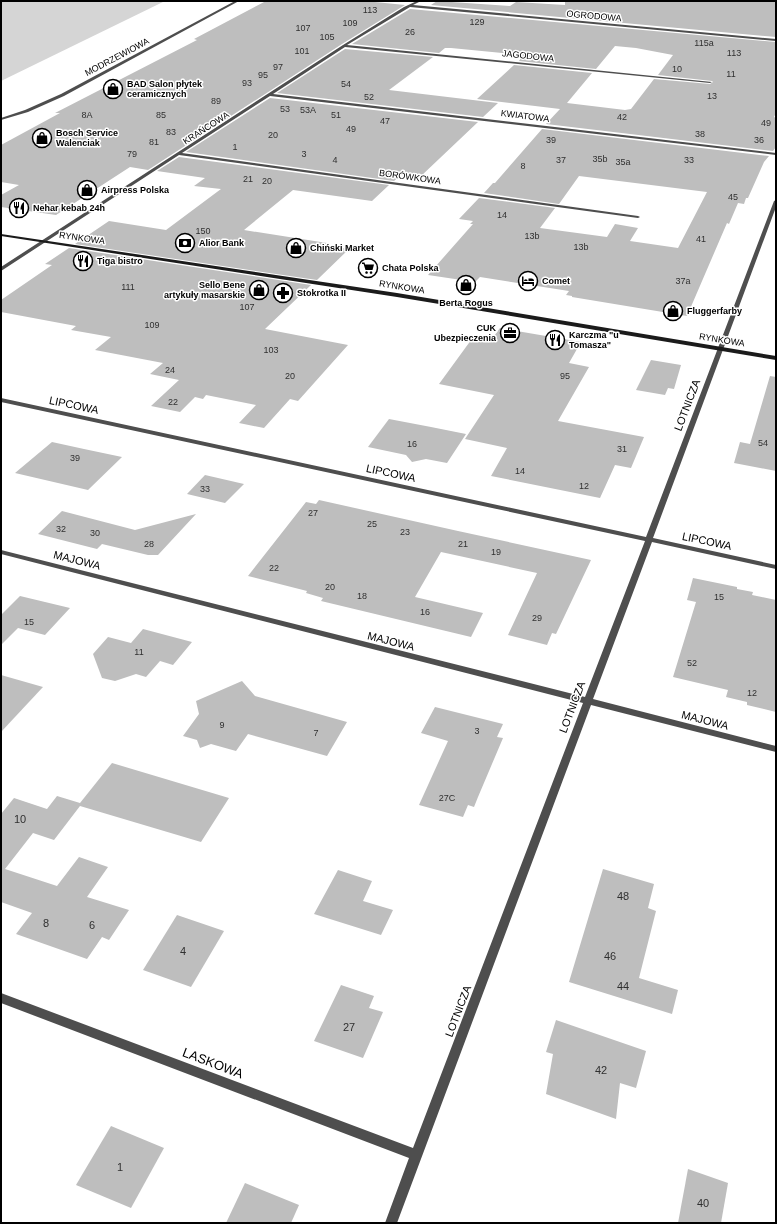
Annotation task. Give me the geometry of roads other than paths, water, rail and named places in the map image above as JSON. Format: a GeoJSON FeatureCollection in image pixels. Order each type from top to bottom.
{"type":"FeatureCollection","features":[{"type":"Feature","properties":{"kind":"street","name":"MODRZEWIOWA"},"geometry":{"type":"LineString","coordinates":[[1,119],[15,116],[37,107],[78,87],[238,1]]}},
{"type":"Feature","properties":{"kind":"street","name":"KRAŃCOWA"},"geometry":{"type":"LineString","coordinates":[[1,269],[271,95],[344,46],[419,1]]}},
{"type":"Feature","properties":{"kind":"street","name":"OGRODOWA"},"geometry":{"type":"LineString","coordinates":[[410,6],[776,40]]}},
{"type":"Feature","properties":{"kind":"street","name":"JAGODOWA"},"geometry":{"type":"LineString","coordinates":[[344,46],[710,82]]}},
{"type":"Feature","properties":{"kind":"street","name":"KWIATOWA"},"geometry":{"type":"LineString","coordinates":[[271,95],[776,154]]}},
{"type":"Feature","properties":{"kind":"street","name":"BORÓWKOWA"},"geometry":{"type":"LineString","coordinates":[[180,154],[638,217]]}},
{"type":"Feature","properties":{"kind":"street","name":"LOTNICZA"},"geometry":{"type":"LineString","coordinates":[[391,1223],[648,540],[722,349],[724,338],[776,201]]}},
{"type":"Feature","properties":{"kind":"street","name":"RYNKOWA"},"geometry":{"type":"LineString","coordinates":[[1,235],[382,293],[776,358]]}},
{"type":"Feature","properties":{"kind":"street","name":"LIPCOWA"},"geometry":{"type":"LineString","coordinates":[[1,400],[776,567]]}},
{"type":"Feature","properties":{"kind":"street","name":"MAJOWA"},"geometry":{"type":"LineString","coordinates":[[1,552],[776,749]]}},
{"type":"Feature","properties":{"kind":"street","name":"LASKOWA"},"geometry":{"type":"LineString","coordinates":[[1,998],[416,1155]]}},
{"type":"Feature","properties":{"kind":"place","name":"BAD Salon płytek ceramicznych"},"geometry":{"type":"Point","coordinates":[113,89]}},
{"type":"Feature","properties":{"kind":"place","name":"Bosch Service Walenciak"},"geometry":{"type":"Point","coordinates":[42,138]}},
{"type":"Feature","properties":{"kind":"place","name":"Airpress Polska"},"geometry":{"type":"Point","coordinates":[87,190]}},
{"type":"Feature","properties":{"kind":"place","name":"Nehar kebab 24h"},"geometry":{"type":"Point","coordinates":[19,208]}},
{"type":"Feature","properties":{"kind":"place","name":"Alior Bank"},"geometry":{"type":"Point","coordinates":[185,243]}},
{"type":"Feature","properties":{"kind":"place","name":"Chiński Market"},"geometry":{"type":"Point","coordinates":[296,248]}},
{"type":"Feature","properties":{"kind":"place","name":"Tiga bistro"},"geometry":{"type":"Point","coordinates":[83,261]}},
{"type":"Feature","properties":{"kind":"place","name":"Chata Polska"},"geometry":{"type":"Point","coordinates":[368,268]}},
{"type":"Feature","properties":{"kind":"place","name":"Comet"},"geometry":{"type":"Point","coordinates":[528,281]}},
{"type":"Feature","properties":{"kind":"place","name":"Berta Rogus"},"geometry":{"type":"Point","coordinates":[466,285]}},
{"type":"Feature","properties":{"kind":"place","name":"Sello Bene artykuły masarskie"},"geometry":{"type":"Point","coordinates":[259,290]}},
{"type":"Feature","properties":{"kind":"place","name":"Stokrotka II"},"geometry":{"type":"Point","coordinates":[283,293]}},
{"type":"Feature","properties":{"kind":"place","name":"Fluggerfarby"},"geometry":{"type":"Point","coordinates":[673,311]}},
{"type":"Feature","properties":{"kind":"place","name":"CUK Ubezpieczenia"},"geometry":{"type":"Point","coordinates":[510,333]}},
{"type":"Feature","properties":{"kind":"place","name":"Karczma \"u Tomasza\""},"geometry":{"type":"Point","coordinates":[555,340]}}]}
